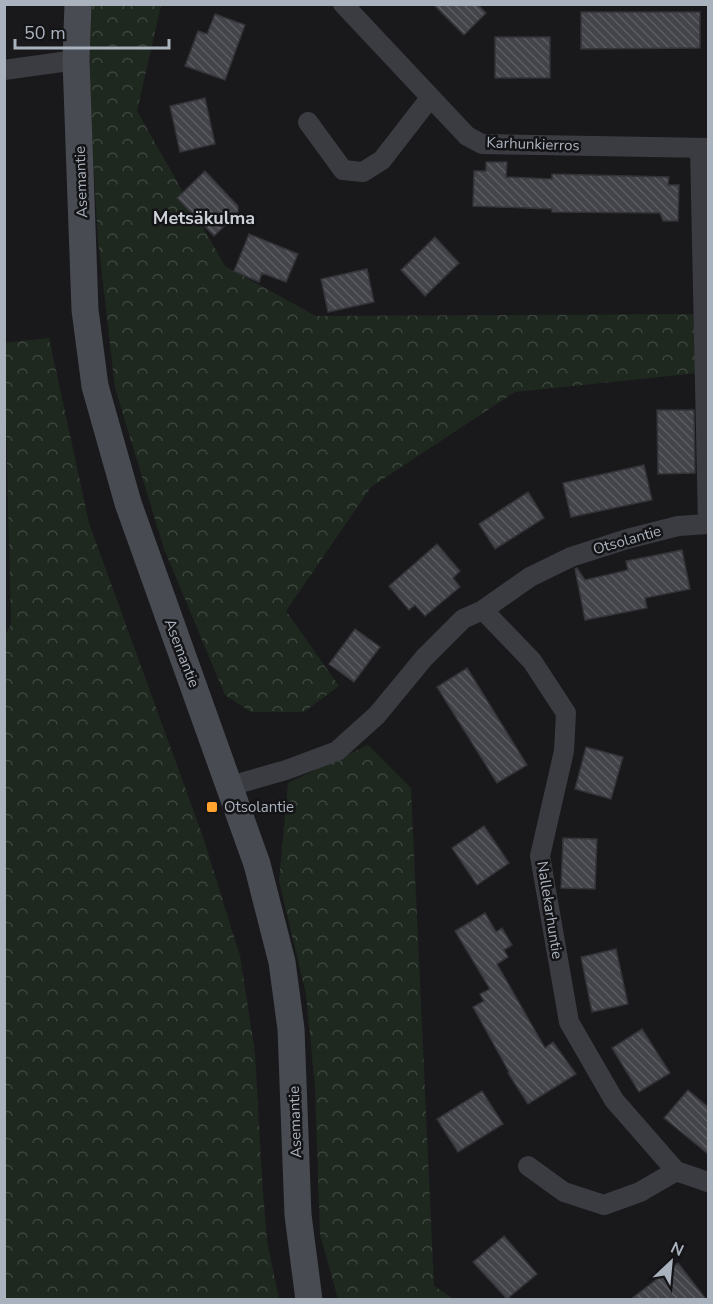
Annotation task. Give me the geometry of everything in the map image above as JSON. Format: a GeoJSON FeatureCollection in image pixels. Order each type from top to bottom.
{"type":"FeatureCollection","features":[{"type":"Feature","properties":{"kind":"main road","name":"Asemantie"},"geometry":{"type":"LineString","coordinates":[[78,4],[76,60],[85,310],[95,386],[128,503],[257,864],[282,962],[291,1029],[298,1215],[309,1299]]}},
{"type":"Feature","properties":{"kind":"street","name":"Karhunkierros"},"geometry":{"type":"LineString","coordinates":[[343,4],[467,136],[482,144],[704,148]]}},
{"type":"Feature","properties":{"kind":"street"},"geometry":{"type":"LineString","coordinates":[[4,70],[76,60]]}},
{"type":"Feature","properties":{"kind":"street"},"geometry":{"type":"LineString","coordinates":[[308,122],[343,170],[363,172],[382,160],[430,98]]}},
{"type":"Feature","properties":{"kind":"street"},"geometry":{"type":"LineString","coordinates":[[704,148],[708,524]]}},
{"type":"Feature","properties":{"kind":"street","name":"Otsolantie"},"geometry":{"type":"LineString","coordinates":[[230,786],[286,770],[337,751],[377,715],[424,658],[463,619],[483,610],[530,577],[571,557],[678,526],[708,524]]}},
{"type":"Feature","properties":{"kind":"street","name":"Nallekarhuntie"},"geometry":{"type":"LineString","coordinates":[[483,610],[532,661],[566,713],[564,751],[540,856],[569,1022],[614,1100],[676,1171],[708,1182]]}},
{"type":"Feature","properties":{"kind":"street"},"geometry":{"type":"LineString","coordinates":[[528,1166],[564,1192],[604,1205],[640,1192],[676,1171]]}},
{"type":"Feature","properties":{"kind":"green space"},"geometry":{"type":"Polygon","coordinates":[[[91,5],[161,5],[137,111],[225,266],[316,316],[708,314],[708,372],[515,392],[371,487],[286,611],[339,686],[304,712],[251,712],[225,695],[164,549],[115,388],[98,239],[89,91],[91,5]]]}},
{"type":"Feature","properties":{"kind":"green space"},"geometry":{"type":"Polygon","coordinates":[[[49,338],[89,523],[203,837],[240,956],[255,1053],[267,1241],[279,1299],[5,1299],[4,637],[11,624],[4,343],[49,338]]]}},
{"type":"Feature","properties":{"kind":"green space"},"geometry":{"type":"Polygon","coordinates":[[[368,745],[411,788],[434,1286],[454,1299],[338,1299],[320,1234],[315,1086],[306,994],[279,881],[288,783],[368,745]]]}},
{"type":"Feature","properties":{"kind":"building"},"geometry":{"type":"Polygon","coordinates":[[[433,4],[477,4],[486,13],[464,35],[433,4]]]}},
{"type":"Feature","properties":{"kind":"building"},"geometry":{"type":"Polygon","coordinates":[[[581,12],[700,12],[700,48],[581,49],[581,12]]]}},
{"type":"Feature","properties":{"kind":"building"},"geometry":{"type":"Polygon","coordinates":[[[215,14],[245,25],[225,80],[185,66],[198,31],[207,34],[215,14]]]}},
{"type":"Feature","properties":{"kind":"building"},"geometry":{"type":"Polygon","coordinates":[[[495,37],[550,37],[550,78],[495,78],[495,37]]]}},
{"type":"Feature","properties":{"kind":"building"},"geometry":{"type":"Polygon","coordinates":[[[205,98],[215,144],[180,152],[170,106],[205,98]]]}},
{"type":"Feature","properties":{"kind":"building"},"geometry":{"type":"Polygon","coordinates":[[[486,162],[507,162],[506,177],[552,179],[552,174],[669,177],[668,185],[679,185],[678,221],[663,221],[660,213],[552,212],[552,209],[473,206],[474,171],[486,171],[486,162]]]}},
{"type":"Feature","properties":{"kind":"building"},"geometry":{"type":"Polygon","coordinates":[[[205,171],[238,206],[238,213],[214,236],[177,198],[205,171]]]}},
{"type":"Feature","properties":{"kind":"building"},"geometry":{"type":"Polygon","coordinates":[[[249,234],[298,254],[286,282],[262,273],[259,282],[234,271],[249,234]]]}},
{"type":"Feature","properties":{"kind":"building"},"geometry":{"type":"Polygon","coordinates":[[[435,237],[459,263],[425,296],[401,270],[435,237]]]}},
{"type":"Feature","properties":{"kind":"building"},"geometry":{"type":"Polygon","coordinates":[[[367,269],[374,302],[328,312],[321,279],[367,269]]]}},
{"type":"Feature","properties":{"kind":"building"},"geometry":{"type":"Polygon","coordinates":[[[657,410],[694,410],[695,473],[658,474],[657,410]]]}},
{"type":"Feature","properties":{"kind":"building"},"geometry":{"type":"Polygon","coordinates":[[[644,465],[652,500],[571,517],[563,483],[644,465]]]}},
{"type":"Feature","properties":{"kind":"building"},"geometry":{"type":"Polygon","coordinates":[[[528,492],[544,518],[495,549],[479,524],[528,492]]]}},
{"type":"Feature","properties":{"kind":"building"},"geometry":{"type":"Polygon","coordinates":[[[437,544],[460,571],[453,578],[460,587],[425,616],[415,605],[409,610],[389,586],[437,544]]]}},
{"type":"Feature","properties":{"kind":"building"},"geometry":{"type":"Polygon","coordinates":[[[682,550],[690,589],[645,598],[647,608],[585,620],[575,569],[577,568],[585,580],[628,570],[626,561],[682,550]]]}},
{"type":"Feature","properties":{"kind":"building"},"geometry":{"type":"Polygon","coordinates":[[[355,629],[380,647],[354,682],[329,664],[355,629]]]}},
{"type":"Feature","properties":{"kind":"building"},"geometry":{"type":"Polygon","coordinates":[[[467,668],[527,765],[497,783],[437,687],[467,668]]]}},
{"type":"Feature","properties":{"kind":"building"},"geometry":{"type":"Polygon","coordinates":[[[586,747],[623,757],[611,799],[575,789],[586,747]]]}},
{"type":"Feature","properties":{"kind":"building"},"geometry":{"type":"Polygon","coordinates":[[[484,826],[509,863],[477,885],[452,848],[484,826]]]}},
{"type":"Feature","properties":{"kind":"building"},"geometry":{"type":"Polygon","coordinates":[[[563,838],[597,839],[595,889],[561,888],[563,838]]]}},
{"type":"Feature","properties":{"kind":"building"},"geometry":{"type":"Polygon","coordinates":[[[485,913],[496,932],[502,928],[512,945],[504,950],[508,957],[497,964],[545,1048],[553,1042],[576,1074],[528,1104],[508,1073],[473,1007],[484,1001],[480,994],[490,989],[455,931],[485,913]]]}},
{"type":"Feature","properties":{"kind":"building"},"geometry":{"type":"Polygon","coordinates":[[[616,949],[628,1004],[592,1012],[581,957],[616,949]]]}},
{"type":"Feature","properties":{"kind":"building"},"geometry":{"type":"Polygon","coordinates":[[[642,1029],[670,1073],[639,1092],[612,1048],[642,1029]]]}},
{"type":"Feature","properties":{"kind":"building"},"geometry":{"type":"Polygon","coordinates":[[[688,1090],[708,1107],[708,1154],[664,1118],[688,1090]]]}},
{"type":"Feature","properties":{"kind":"building"},"geometry":{"type":"Polygon","coordinates":[[[482,1091],[503,1124],[458,1152],[437,1119],[482,1091]]]}},
{"type":"Feature","properties":{"kind":"building"},"geometry":{"type":"Polygon","coordinates":[[[504,1236],[537,1274],[507,1299],[473,1262],[504,1236]]]}},
{"type":"Feature","properties":{"kind":"building"},"geometry":{"type":"Polygon","coordinates":[[[678,1263],[706,1299],[631,1299],[678,1263]]]}},
{"type":"Feature","properties":{"kind":"place","name":"Otsolantie"},"geometry":{"type":"Point","coordinates":[212,807]}},
{"type":"Feature","properties":{"kind":"district","name":"Metsäkulma"},"geometry":{"type":"Point","coordinates":[204,218]}}]}
